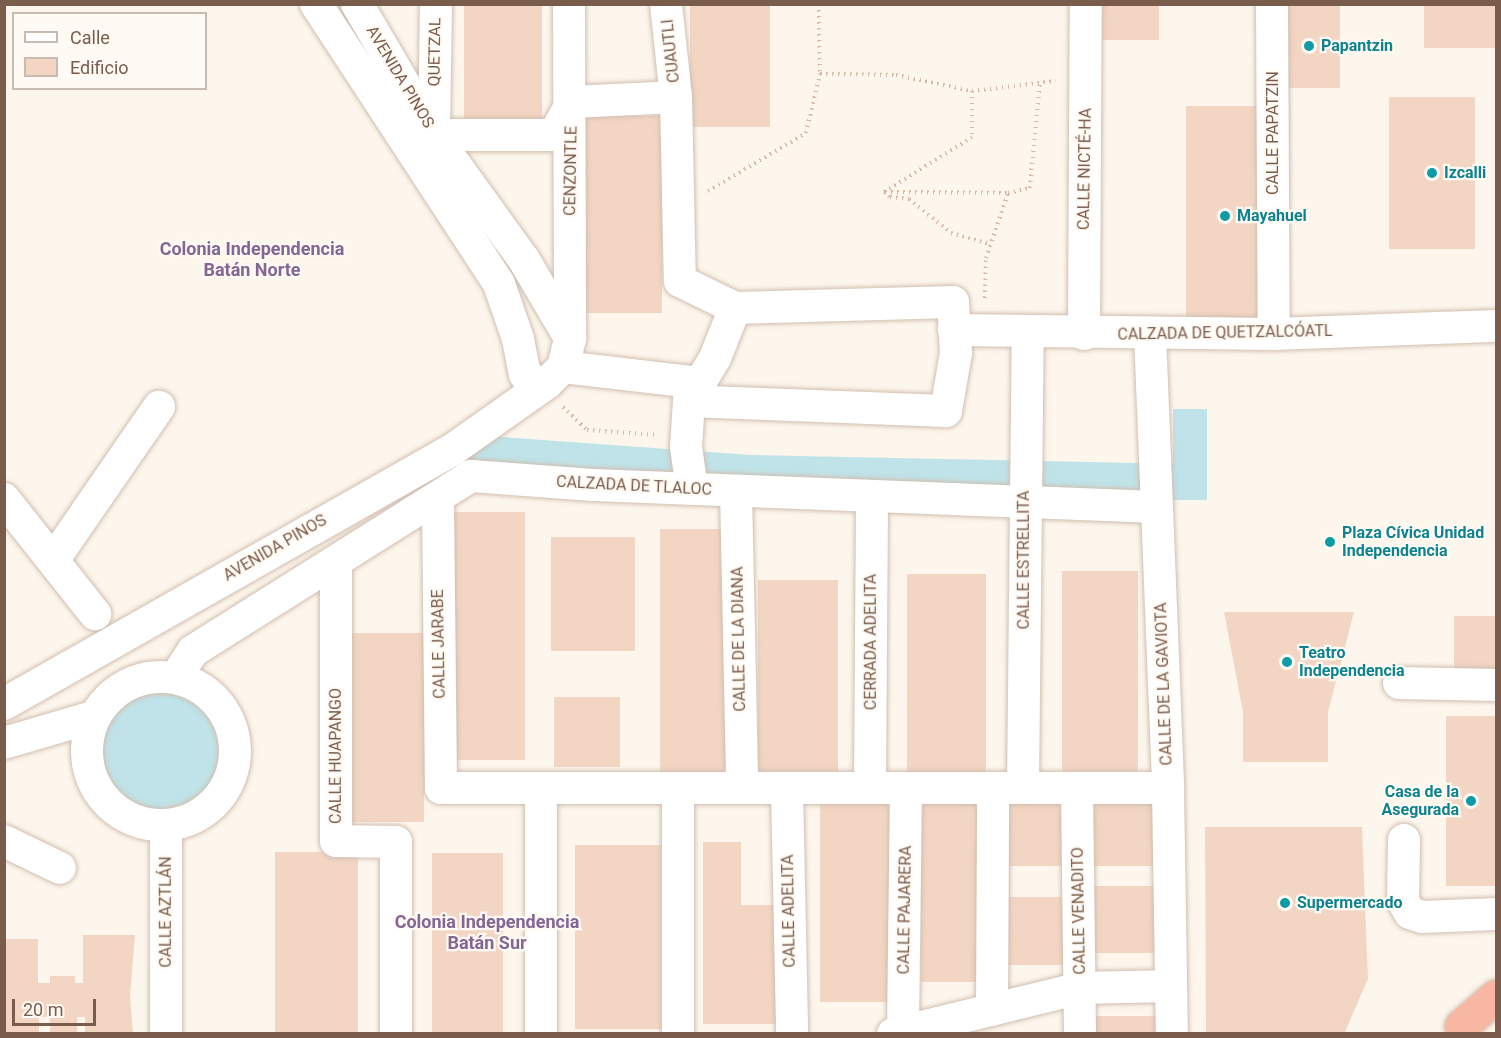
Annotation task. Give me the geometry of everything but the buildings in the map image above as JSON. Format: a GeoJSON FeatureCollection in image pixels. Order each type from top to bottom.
{"type":"FeatureCollection","features":[{"type":"Feature","properties":{"kind":"highway"},"geometry":{"type":"LineString","coordinates":[[1461,1026],[1497,996]]}},
{"type":"Feature","properties":{"kind":"street","name":"AVENIDA PINOS"},"geometry":{"type":"LineString","coordinates":[[316,4],[499,284],[518,339],[525,374],[558,363]]}},
{"type":"Feature","properties":{"kind":"street","name":"AVENIDA PINOS"},"geometry":{"type":"LineString","coordinates":[[357,4],[434,135],[524,260],[558,363]]}},
{"type":"Feature","properties":{"kind":"street","name":"QUETZAL"},"geometry":{"type":"LineString","coordinates":[[434,135],[436,4]]}},
{"type":"Feature","properties":{"kind":"street","name":"CENZONTLE"},"geometry":{"type":"LineString","coordinates":[[558,363],[572,102],[569,4]]}},
{"type":"Feature","properties":{"kind":"street","name":"CUAUTLI"},"geometry":{"type":"LineString","coordinates":[[666,4],[676,97],[680,281],[735,308]]}},
{"type":"Feature","properties":{"kind":"street","name":"CALLE NICTÉ-HA"},"geometry":{"type":"LineString","coordinates":[[1084,334],[1086,4]]}},
{"type":"Feature","properties":{"kind":"street","name":"CALLE PAPATZIN"},"geometry":{"type":"LineString","coordinates":[[1272,4],[1274,334]]}},
{"type":"Feature","properties":{"kind":"street"},"geometry":{"type":"LineString","coordinates":[[434,135],[554,135],[572,102],[676,97]]}},
{"type":"Feature","properties":{"kind":"street"},"geometry":{"type":"LineString","coordinates":[[558,363],[694,392],[946,411],[956,352],[969,329],[953,302],[735,308],[715,358],[694,392],[687,442],[692,486]]}},
{"type":"Feature","properties":{"kind":"street","name":"CALZADA DE QUETZALCÓATL"},"geometry":{"type":"LineString","coordinates":[[969,329],[1084,334],[1274,334],[1497,326]]}},
{"type":"Feature","properties":{"kind":"street","name":"CALLE ESTRELLITA"},"geometry":{"type":"LineString","coordinates":[[1023,788],[1028,332]]}},
{"type":"Feature","properties":{"kind":"street","name":"CALLE DE LA GAVIOTA"},"geometry":{"type":"LineString","coordinates":[[1150,334],[1168,788],[1172,1034]]}},
{"type":"Feature","properties":{"kind":"street","name":"AVENIDA PINOS"},"geometry":{"type":"LineString","coordinates":[[4,704],[452,450],[558,363]]}},
{"type":"Feature","properties":{"kind":"street"},"geometry":{"type":"LineString","coordinates":[[54,559],[159,407]]}},
{"type":"Feature","properties":{"kind":"street","name":"CALZADA DE TLALOC"},"geometry":{"type":"LineString","coordinates":[[176,677],[193,651],[438,500],[471,476],[692,486],[736,491],[1157,507]]}},
{"type":"Feature","properties":{"kind":"street","name":"CALLE DE LA DIANA"},"geometry":{"type":"LineString","coordinates":[[736,491],[742,788]]}},
{"type":"Feature","properties":{"kind":"street","name":"CERRADA ADELITA"},"geometry":{"type":"LineString","coordinates":[[870,788],[872,496]]}},
{"type":"Feature","properties":{"kind":"street"},"geometry":{"type":"LineString","coordinates":[[4,499],[54,559],[95,614]]}},
{"type":"Feature","properties":{"kind":"street","name":"CALLE JARABE"},"geometry":{"type":"LineString","coordinates":[[438,500],[441,788],[541,788]]}},
{"type":"Feature","properties":{"kind":"street","name":"CALLE HUAPANGO"},"geometry":{"type":"LineString","coordinates":[[336,564],[336,841],[396,842],[396,1034]]}},
{"type":"Feature","properties":{"kind":"street"},"geometry":{"type":"LineString","coordinates":[[176,677],[208,692],[230,721],[237,756],[226,790],[201,816],[166,827],[127,819],[97,793],[85,755],[93,717],[114,692],[143,678],[176,677]]}},
{"type":"Feature","properties":{"kind":"street"},"geometry":{"type":"LineString","coordinates":[[1400,683],[1497,685]]}},
{"type":"Feature","properties":{"kind":"street"},"geometry":{"type":"LineString","coordinates":[[4,743],[93,717]]}},
{"type":"Feature","properties":{"kind":"street"},"geometry":{"type":"LineString","coordinates":[[541,1034],[541,788],[1168,788]]}},
{"type":"Feature","properties":{"kind":"street"},"geometry":{"type":"LineString","coordinates":[[678,788],[678,1034]]}},
{"type":"Feature","properties":{"kind":"street","name":"CALLE ADELITA"},"geometry":{"type":"LineString","coordinates":[[787,788],[792,1034]]}},
{"type":"Feature","properties":{"kind":"street","name":"CALLE PAJARERA"},"geometry":{"type":"LineString","coordinates":[[898,1032],[906,788]]}},
{"type":"Feature","properties":{"kind":"street"},"geometry":{"type":"LineString","coordinates":[[992,1010],[993,788]]}},
{"type":"Feature","properties":{"kind":"street","name":"CALLE VENADITO"},"geometry":{"type":"LineString","coordinates":[[1077,788],[1080,1034]]}},
{"type":"Feature","properties":{"kind":"street","name":"CALLE AZTLÁN"},"geometry":{"type":"LineString","coordinates":[[166,827],[166,1034]]}},
{"type":"Feature","properties":{"kind":"street"},"geometry":{"type":"LineString","coordinates":[[1404,840],[1403,901],[1410,913],[1422,917],[1497,914]]}},
{"type":"Feature","properties":{"kind":"street"},"geometry":{"type":"LineString","coordinates":[[4,841],[60,867]]}},
{"type":"Feature","properties":{"kind":"street"},"geometry":{"type":"LineString","coordinates":[[898,1032],[961,1025],[992,1010],[1080,988],[1172,986]]}},
{"type":"Feature","properties":{"kind":"path"},"geometry":{"type":"LineString","coordinates":[[679,209],[806,133],[820,75],[819,4]]}},
{"type":"Feature","properties":{"kind":"path"},"geometry":{"type":"LineString","coordinates":[[820,75],[896,75],[972,91],[1040,81],[1086,81]]}},
{"type":"Feature","properties":{"kind":"path"},"geometry":{"type":"LineString","coordinates":[[884,192],[1008,193],[1030,188],[1040,81]]}},
{"type":"Feature","properties":{"kind":"path"},"geometry":{"type":"LineString","coordinates":[[884,192],[972,137],[972,91]]}},
{"type":"Feature","properties":{"kind":"path"},"geometry":{"type":"LineString","coordinates":[[884,192],[890,197],[909,199],[951,233],[990,244]]}},
{"type":"Feature","properties":{"kind":"path"},"geometry":{"type":"LineString","coordinates":[[969,329],[990,244],[1008,193]]}},
{"type":"Feature","properties":{"kind":"path"},"geometry":{"type":"LineString","coordinates":[[558,363],[587,430],[687,442]]}},
{"type":"Feature","properties":{"kind":"water"},"geometry":{"type":"Polygon","coordinates":[[[1173,409],[1207,409],[1207,500],[1173,500],[1173,409]]]}},
{"type":"Feature","properties":{"kind":"water"},"geometry":{"type":"Polygon","coordinates":[[[158,690],[181,695],[201,708],[214,728],[219,751],[214,774],[201,794],[181,807],[158,812],[135,807],[115,794],[102,774],[97,751],[102,728],[115,708],[135,695],[158,690]]]}},
{"type":"Feature","properties":{"kind":"waterway"},"geometry":{"type":"LineString","coordinates":[[435,469],[455,456],[501,452],[753,470],[1174,479]]}},
{"type":"Feature","properties":{"kind":"place","name":"Papantzin"},"geometry":{"type":"Point","coordinates":[1309,46]}},
{"type":"Feature","properties":{"kind":"place","name":"Izcalli"},"geometry":{"type":"Point","coordinates":[1432,173]}},
{"type":"Feature","properties":{"kind":"place","name":"Mayahuel"},"geometry":{"type":"Point","coordinates":[1225,216]}},
{"type":"Feature","properties":{"kind":"place","name":"Plaza Cívica Unidad Independencia"},"geometry":{"type":"Point","coordinates":[1330,542]}},
{"type":"Feature","properties":{"kind":"place","name":"Teatro Independencia"},"geometry":{"type":"Point","coordinates":[1287,662]}},
{"type":"Feature","properties":{"kind":"place","name":"Casa de la Asegurada"},"geometry":{"type":"Point","coordinates":[1471,801]}},
{"type":"Feature","properties":{"kind":"place","name":"Supermercado"},"geometry":{"type":"Point","coordinates":[1285,903]}},
{"type":"Feature","properties":{"kind":"district","name":"Colonia Independencia Batán Norte"},"geometry":{"type":"Point","coordinates":[252,260]}},
{"type":"Feature","properties":{"kind":"district","name":"Colonia Independencia Batán Sur"},"geometry":{"type":"Point","coordinates":[487,933]}}]}
